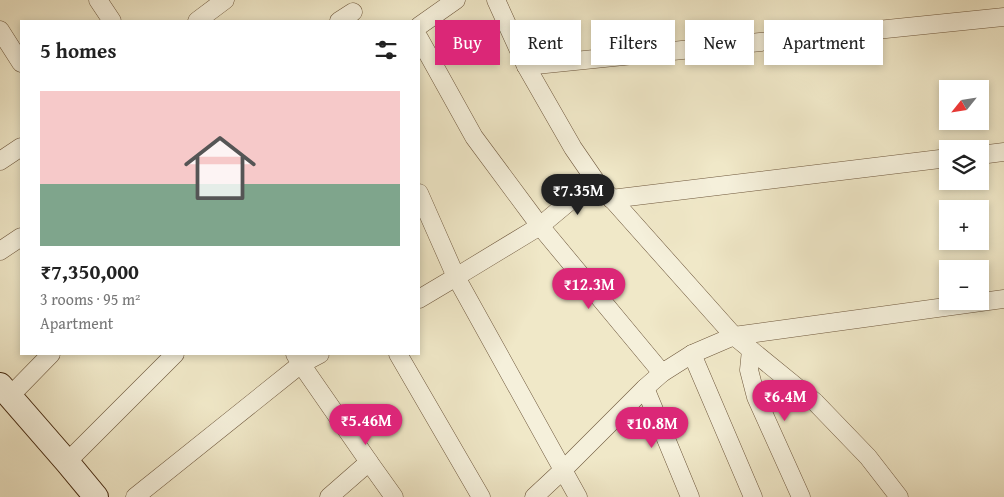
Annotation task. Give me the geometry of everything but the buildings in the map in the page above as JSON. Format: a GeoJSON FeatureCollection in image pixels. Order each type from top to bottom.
{"type":"FeatureCollection","features":[{"type":"Feature","properties":{"kind":"street"},"geometry":{"type":"LineString","coordinates":[[98,0],[111,20]]}},
{"type":"Feature","properties":{"kind":"street"},"geometry":{"type":"LineString","coordinates":[[204,19],[225,0]]}},
{"type":"Feature","properties":{"kind":"street"},"geometry":{"type":"LineString","coordinates":[[420,25],[456,0]]}},
{"type":"Feature","properties":{"kind":"street"},"geometry":{"type":"LineString","coordinates":[[496,0],[526,66],[573,148],[595,180],[734,336],[815,402],[845,431],[899,497]]}},
{"type":"Feature","properties":{"kind":"street"},"geometry":{"type":"LineString","coordinates":[[526,66],[1004,16]]}},
{"type":"Feature","properties":{"kind":"street"},"geometry":{"type":"LineString","coordinates":[[0,30],[20,61]]}},
{"type":"Feature","properties":{"kind":"street"},"geometry":{"type":"LineString","coordinates":[[420,40],[474,137],[540,226],[662,373]]}},
{"type":"Feature","properties":{"kind":"street"},"geometry":{"type":"LineString","coordinates":[[0,161],[20,148]]}},
{"type":"Feature","properties":{"kind":"street"},"geometry":{"type":"LineString","coordinates":[[989,153],[1004,152]]}},
{"type":"Feature","properties":{"kind":"street"},"geometry":{"type":"LineString","coordinates":[[611,198],[939,159]]}},
{"type":"Feature","properties":{"kind":"street"},"geometry":{"type":"LineString","coordinates":[[420,298],[540,226],[595,180]]}},
{"type":"Feature","properties":{"kind":"street"},"geometry":{"type":"LineString","coordinates":[[420,195],[456,277],[578,497]]}},
{"type":"Feature","properties":{"kind":"street"},"geometry":{"type":"LineString","coordinates":[[0,251],[20,237]]}},
{"type":"Feature","properties":{"kind":"street"},"geometry":{"type":"LineString","coordinates":[[534,497],[662,373],[692,354],[734,336],[1004,299]]}},
{"type":"Feature","properties":{"kind":"street"},"geometry":{"type":"LineString","coordinates":[[751,350],[749,370],[756,397],[801,497]]}},
{"type":"Feature","properties":{"kind":"street"},"geometry":{"type":"LineString","coordinates":[[692,354],[753,497]]}},
{"type":"Feature","properties":{"kind":"street"},"geometry":{"type":"LineString","coordinates":[[50,355],[5,391],[68,462],[96,497]]}},
{"type":"Feature","properties":{"kind":"street"},"geometry":{"type":"LineString","coordinates":[[68,462],[174,355]]}},
{"type":"Feature","properties":{"kind":"street"},"geometry":{"type":"LineString","coordinates":[[135,497],[298,359],[316,355]]}},
{"type":"Feature","properties":{"kind":"street"},"geometry":{"type":"LineString","coordinates":[[399,355],[481,497]]}},
{"type":"Feature","properties":{"kind":"street"},"geometry":{"type":"LineString","coordinates":[[298,359],[394,497]]}},
{"type":"Feature","properties":{"kind":"street"},"geometry":{"type":"LineString","coordinates":[[645,388],[690,497]]}},
{"type":"Feature","properties":{"kind":"street"},"geometry":{"type":"LineString","coordinates":[[329,497],[369,462]]}}]}
